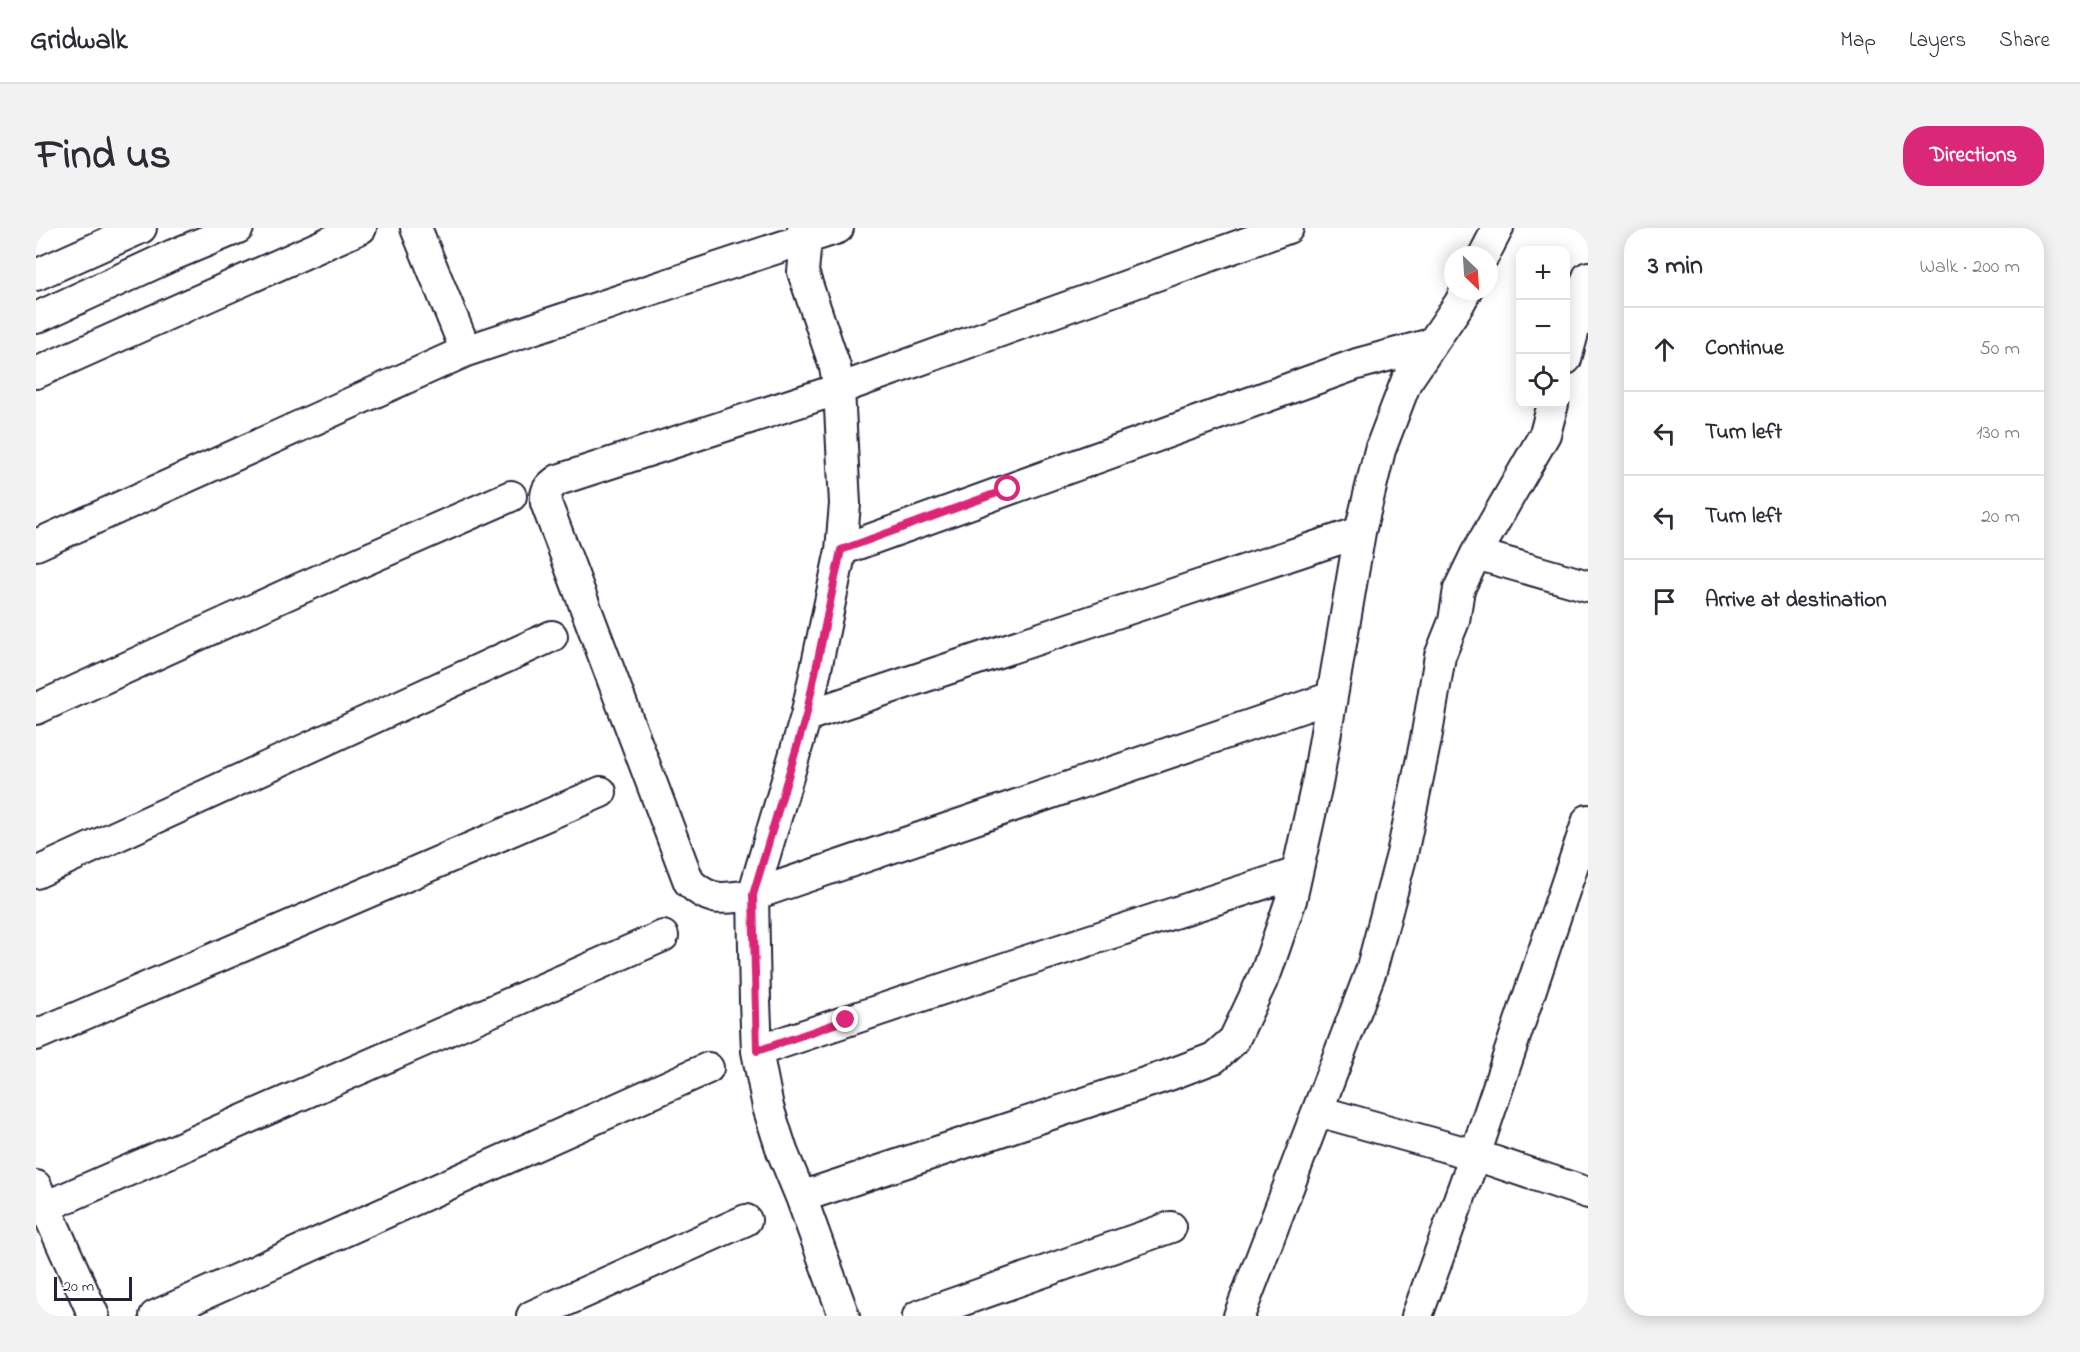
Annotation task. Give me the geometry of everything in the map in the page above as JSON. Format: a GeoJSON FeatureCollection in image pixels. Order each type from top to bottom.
{"type":"FeatureCollection","features":[{"type":"Feature","properties":{"kind":"street"},"geometry":{"type":"LineString","coordinates":[[36,275],[141,228]]}},
{"type":"Feature","properties":{"kind":"street"},"geometry":{"type":"LineString","coordinates":[[36,318],[238,228]]}},
{"type":"Feature","properties":{"kind":"street"},"geometry":{"type":"LineString","coordinates":[[36,373],[361,228]]}},
{"type":"Feature","properties":{"kind":"street"},"geometry":{"type":"LineString","coordinates":[[416,228],[465,351]]}},
{"type":"Feature","properties":{"kind":"street"},"geometry":{"type":"LineString","coordinates":[[36,545],[465,351],[790,236],[838,228]]}},
{"type":"Feature","properties":{"kind":"street"},"geometry":{"type":"LineString","coordinates":[[1288,228],[839,388],[558,480],[548,487],[545,493],[546,503],[689,882],[702,894],[716,898],[753,895],[1332,697]]}},
{"type":"Feature","properties":{"kind":"street"},"geometry":{"type":"LineString","coordinates":[[1489,246],[1498,228]]}},
{"type":"Feature","properties":{"kind":"street"},"geometry":{"type":"LineString","coordinates":[[790,236],[835,367],[839,388],[845,504],[841,550],[806,716],[753,895],[757,1051],[768,1107],[782,1151],[844,1316]]}},
{"type":"Feature","properties":{"kind":"street"},"geometry":{"type":"LineString","coordinates":[[1567,354],[1588,277]]}},
{"type":"Feature","properties":{"kind":"street"},"geometry":{"type":"LineString","coordinates":[[801,1197],[1169,1075],[1214,1058],[1234,1040],[1267,970],[1291,900],[1318,779],[1360,532],[1380,450],[1406,382],[1460,300]]}},
{"type":"Feature","properties":{"kind":"street"},"geometry":{"type":"LineString","coordinates":[[841,550],[1356,364],[1431,344]]}},
{"type":"Feature","properties":{"kind":"street"},"geometry":{"type":"LineString","coordinates":[[1239,1316],[1371,971],[1404,842],[1426,739],[1440,656],[1454,621],[1459,589],[1476,554],[1545,434],[1552,408]]}},
{"type":"Feature","properties":{"kind":"street"},"geometry":{"type":"LineString","coordinates":[[36,709],[290,593],[511,496]]}},
{"type":"Feature","properties":{"kind":"street"},"geometry":{"type":"LineString","coordinates":[[806,716],[1360,532]]}},
{"type":"Feature","properties":{"kind":"street"},"geometry":{"type":"LineString","coordinates":[[1476,554],[1588,586]]}},
{"type":"Feature","properties":{"kind":"street"},"geometry":{"type":"LineString","coordinates":[[36,873],[552,636]]}},
{"type":"Feature","properties":{"kind":"street"},"geometry":{"type":"LineString","coordinates":[[36,1035],[601,792]]}},
{"type":"Feature","properties":{"kind":"street"},"geometry":{"type":"LineString","coordinates":[[1417,1316],[1588,820]]}},
{"type":"Feature","properties":{"kind":"street"},"geometry":{"type":"LineString","coordinates":[[757,1051],[1297,873]]}},
{"type":"Feature","properties":{"kind":"street"},"geometry":{"type":"LineString","coordinates":[[94,1316],[41,1197],[663,936]]}},
{"type":"Feature","properties":{"kind":"street"},"geometry":{"type":"LineString","coordinates":[[155,1316],[708,1068]]}},
{"type":"Feature","properties":{"kind":"street"},"geometry":{"type":"LineString","coordinates":[[1318,1111],[1474,1155],[1588,1193]]}},
{"type":"Feature","properties":{"kind":"street"},"geometry":{"type":"LineString","coordinates":[[532,1316],[746,1221]]}},
{"type":"Feature","properties":{"kind":"street"},"geometry":{"type":"LineString","coordinates":[[932,1314],[1171,1227]]}},
{"type":"Feature","properties":{"kind":"route"},"geometry":{"type":"LineString","coordinates":[[846,1020],[757,1051],[753,895],[806,716],[841,550],[1008,489]]}}]}
